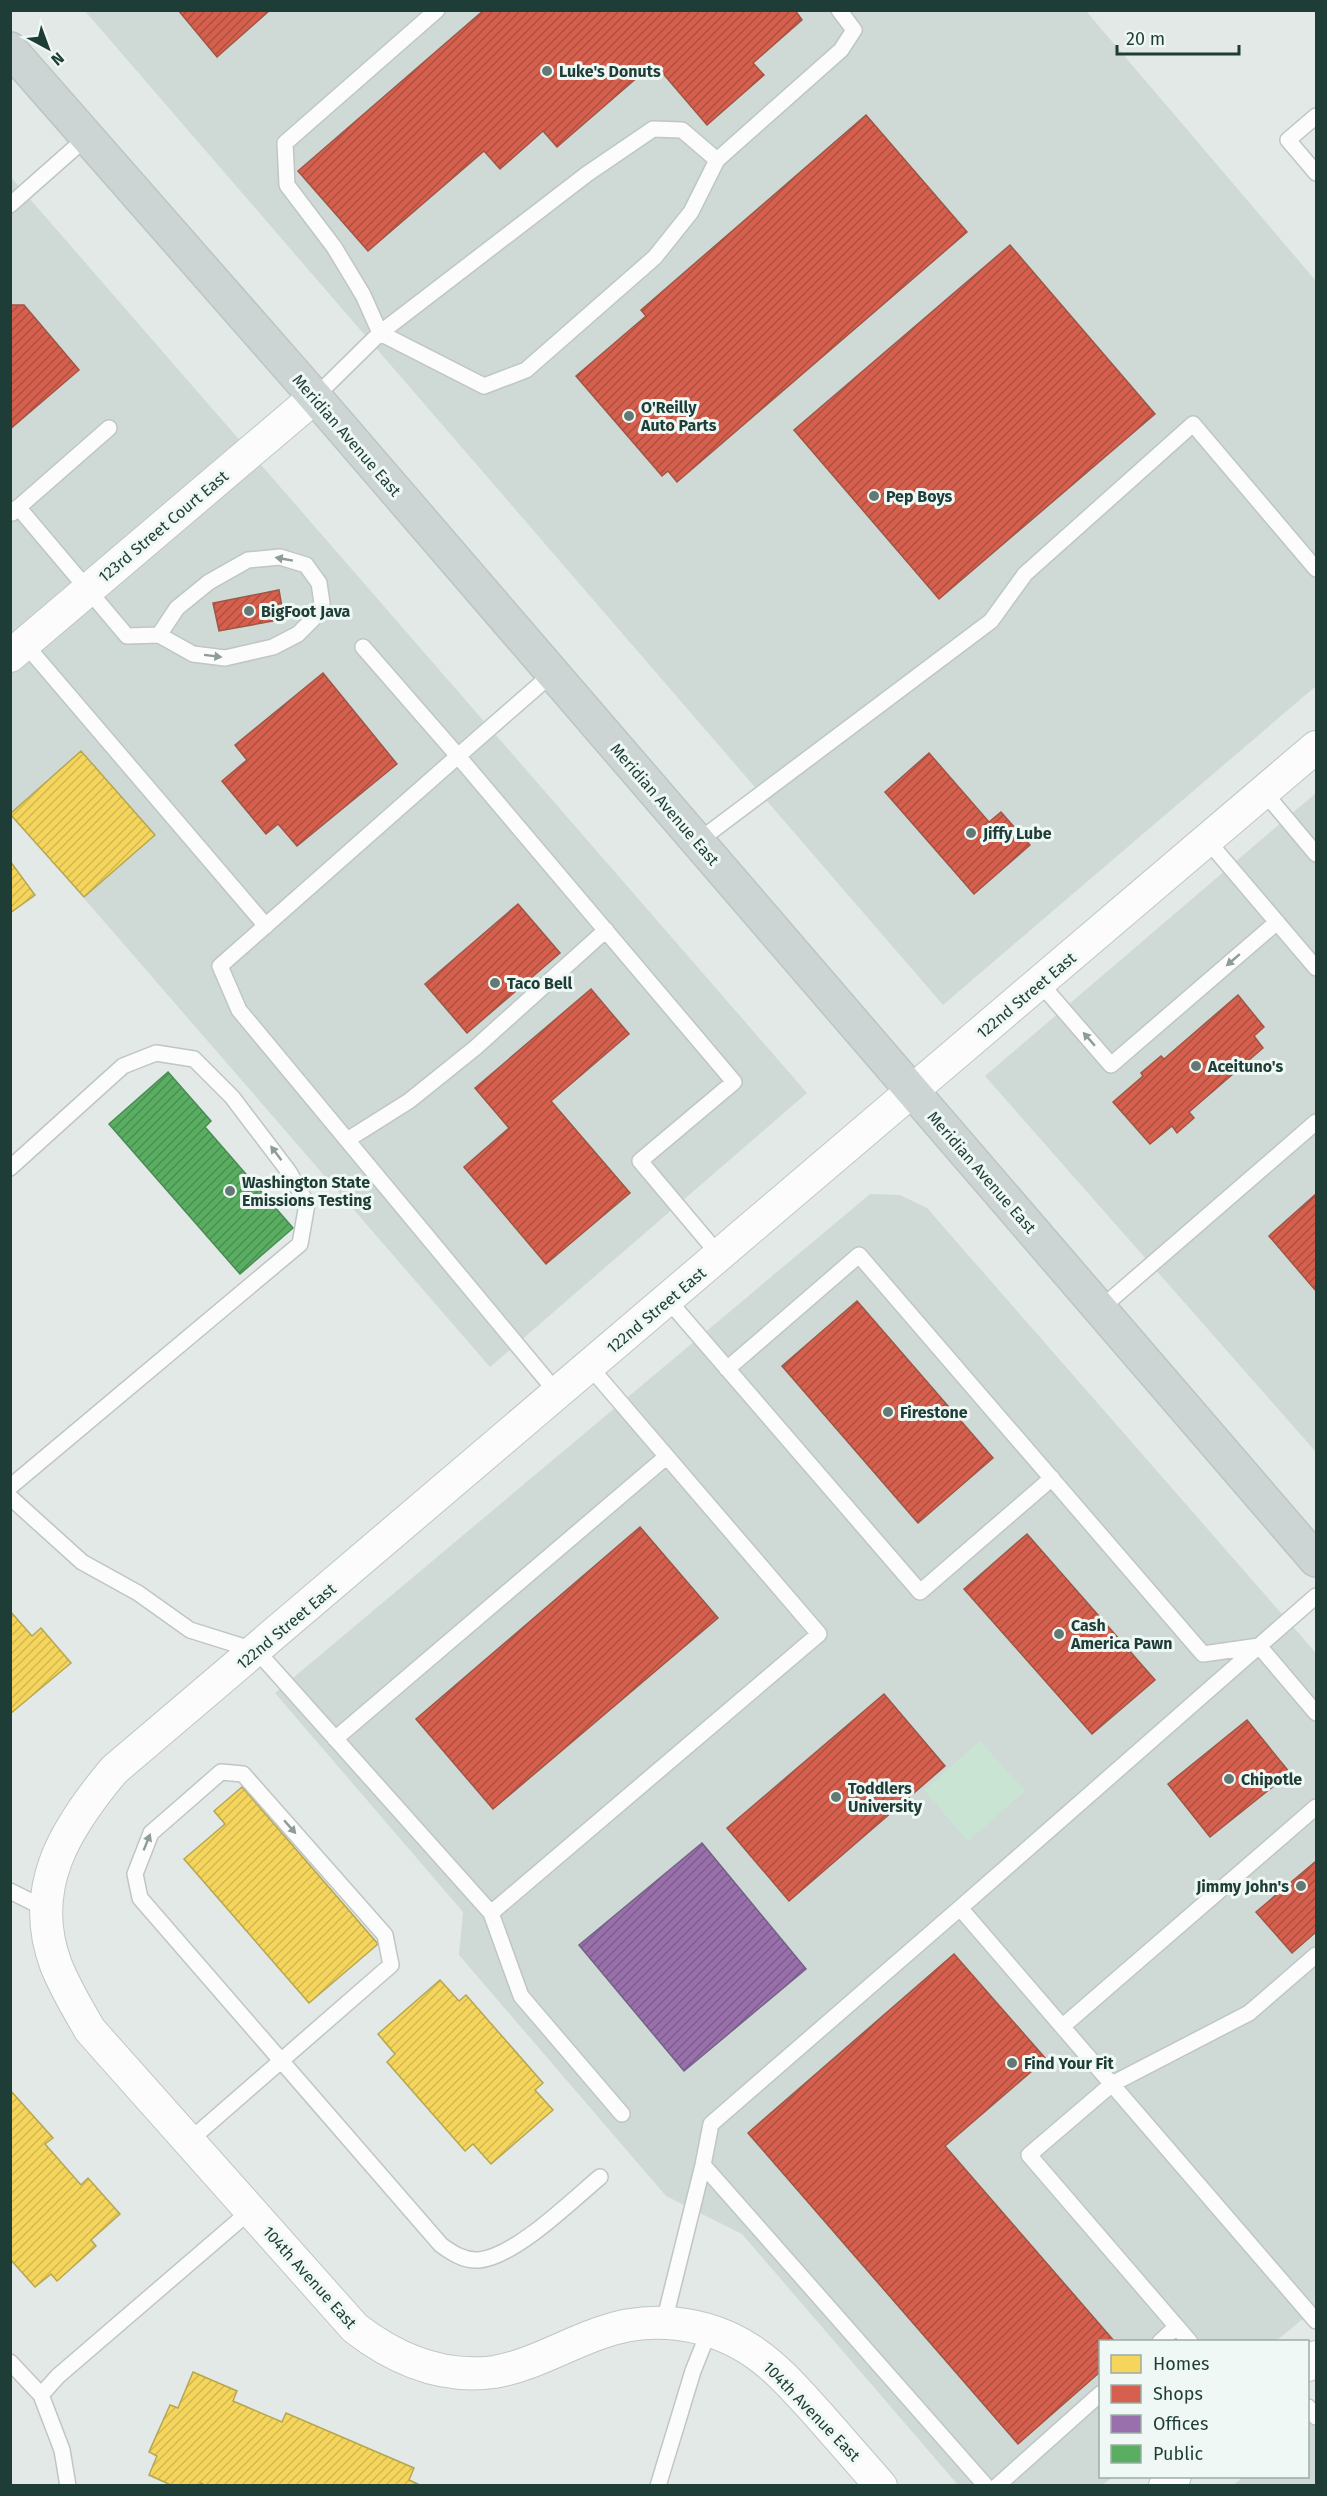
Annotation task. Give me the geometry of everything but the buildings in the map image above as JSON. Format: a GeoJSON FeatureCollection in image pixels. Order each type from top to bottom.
{"type":"FeatureCollection","features":[{"type":"Feature","properties":{"kind":"main road","name":"Meridian Avenue East"},"geometry":{"type":"LineString","coordinates":[[10,49],[315,397],[1317,1560]]}},
{"type":"Feature","properties":{"kind":"street","name":"123rd Street Court East"},"geometry":{"type":"LineString","coordinates":[[18,650],[315,397]]}},
{"type":"Feature","properties":{"kind":"street","name":"122nd Street East"},"geometry":{"type":"LineString","coordinates":[[46,1909],[49,1884],[59,1851],[74,1821],[114,1770],[257,1651],[1317,747]]}},
{"type":"Feature","properties":{"kind":"street","name":"104th Avenue East"},"geometry":{"type":"LineString","coordinates":[[46,1909],[48,1935],[56,1964],[68,1992],[90,2030],[355,2328],[405,2360],[434,2369],[463,2373],[493,2372],[522,2365],[601,2332],[631,2325],[664,2322],[710,2331],[747,2348],[772,2365],[881,2486]]}},
{"type":"Feature","properties":{"kind":"lane"},"geometry":{"type":"LineString","coordinates":[[437,10],[285,143],[287,185],[334,247],[363,295],[380,333],[484,386],[526,370],[655,257],[691,212],[717,160],[841,50],[854,30],[839,10]]}},
{"type":"Feature","properties":{"kind":"lane"},"geometry":{"type":"LineString","coordinates":[[1317,116],[1288,140],[1317,173]]}},
{"type":"Feature","properties":{"kind":"lane"},"geometry":{"type":"LineString","coordinates":[[315,397],[380,333],[587,174],[653,129],[682,130],[717,160]]}},
{"type":"Feature","properties":{"kind":"lane"},"geometry":{"type":"LineString","coordinates":[[10,205],[87,137]]}},
{"type":"Feature","properties":{"kind":"lane"},"geometry":{"type":"LineString","coordinates":[[697,842],[991,621],[1024,574],[1193,424],[1317,569]]}},
{"type":"Feature","properties":{"kind":"lane"},"geometry":{"type":"LineString","coordinates":[[109,428],[14,511],[88,589],[127,636],[159,635],[193,654],[225,658],[273,647],[298,634],[314,618],[322,603],[319,583],[306,565],[280,557],[249,560],[209,582],[177,608],[159,635]]}},
{"type":"Feature","properties":{"kind":"lane"},"geometry":{"type":"LineString","coordinates":[[363,647],[734,1082],[640,1161],[720,1256]]}},
{"type":"Feature","properties":{"kind":"lane"},"geometry":{"type":"LineString","coordinates":[[18,650],[266,926]]}},
{"type":"Feature","properties":{"kind":"lane"},"geometry":{"type":"LineString","coordinates":[[553,673],[220,966],[239,1010],[558,1394]]}},
{"type":"Feature","properties":{"kind":"lane"},"geometry":{"type":"LineString","coordinates":[[1264,792],[1317,854]]}},
{"type":"Feature","properties":{"kind":"lane"},"geometry":{"type":"LineString","coordinates":[[1207,840],[1317,968]]}},
{"type":"Feature","properties":{"kind":"lane"},"geometry":{"type":"LineString","coordinates":[[1041,983],[1111,1065],[1277,922]]}},
{"type":"Feature","properties":{"kind":"lane"},"geometry":{"type":"LineString","coordinates":[[347,1140],[410,1101],[475,1048],[606,930]]}},
{"type":"Feature","properties":{"kind":"lane"},"geometry":{"type":"LineString","coordinates":[[10,1168],[123,1065],[156,1053],[194,1059],[232,1097],[289,1172],[307,1204],[300,1244],[10,1487]]}},
{"type":"Feature","properties":{"kind":"lane"},"geometry":{"type":"LineString","coordinates":[[1100,1309],[1317,1122]]}},
{"type":"Feature","properties":{"kind":"lane"},"geometry":{"type":"LineString","coordinates":[[727,1369],[859,1255],[1203,1654],[1259,1646]]}},
{"type":"Feature","properties":{"kind":"lane"},"geometry":{"type":"LineString","coordinates":[[668,1300],[920,1592],[1052,1478]]}},
{"type":"Feature","properties":{"kind":"lane"},"geometry":{"type":"LineString","coordinates":[[492,1913],[819,1634],[590,1366]]}},
{"type":"Feature","properties":{"kind":"lane"},"geometry":{"type":"LineString","coordinates":[[335,1739],[666,1457]]}},
{"type":"Feature","properties":{"kind":"lane"},"geometry":{"type":"LineString","coordinates":[[10,1497],[82,1562],[138,1593],[190,1630],[257,1651],[492,1913],[521,1996],[622,2114]]}},
{"type":"Feature","properties":{"kind":"lane"},"geometry":{"type":"LineString","coordinates":[[664,2322],[711,2124],[1317,1596]]}},
{"type":"Feature","properties":{"kind":"lane"},"geometry":{"type":"LineString","coordinates":[[1259,1646],[1317,1713]]}},
{"type":"Feature","properties":{"kind":"lane"},"geometry":{"type":"LineString","coordinates":[[189,2142],[283,2060],[391,1965],[386,1935],[243,1774],[222,1772],[151,1833],[135,1874],[140,1898],[283,2060],[441,2245],[456,2256],[477,2260],[498,2256],[516,2246],[600,2177]]}},
{"type":"Feature","properties":{"kind":"lane"},"geometry":{"type":"LineString","coordinates":[[1063,2026],[1317,1807]]}},
{"type":"Feature","properties":{"kind":"lane"},"geometry":{"type":"LineString","coordinates":[[10,1891],[46,1909]]}},
{"type":"Feature","properties":{"kind":"lane"},"geometry":{"type":"LineString","coordinates":[[960,1908],[1317,2321]]}},
{"type":"Feature","properties":{"kind":"lane"},"geometry":{"type":"LineString","coordinates":[[1188,2340],[1029,2155],[1112,2084],[1249,2013],[1317,1955]]}},
{"type":"Feature","properties":{"kind":"lane"},"geometry":{"type":"LineString","coordinates":[[703,2165],[986,2486]]}},
{"type":"Feature","properties":{"kind":"lane"},"geometry":{"type":"LineString","coordinates":[[41,2395],[66,2369],[250,2211]]}},
{"type":"Feature","properties":{"kind":"lane"},"geometry":{"type":"LineString","coordinates":[[1162,2340],[1176,2327]]}},
{"type":"Feature","properties":{"kind":"lane"},"geometry":{"type":"LineString","coordinates":[[658,2486],[693,2371],[710,2331]]}},
{"type":"Feature","properties":{"kind":"lane"},"geometry":{"type":"LineString","coordinates":[[10,2362],[41,2395],[62,2450],[68,2486]]}},
{"type":"Feature","properties":{"kind":"lane"},"geometry":{"type":"LineString","coordinates":[[997,2486],[1099,2396]]}},
{"type":"Feature","properties":{"kind":"shaded area"},"geometry":{"type":"Polygon","coordinates":[[[85,11],[1086,11],[1316,281],[1316,686],[943,1005],[85,11]]]}},
{"type":"Feature","properties":{"kind":"shaded area"},"geometry":{"type":"Polygon","coordinates":[[[10,176],[807,1093],[490,1367],[11,814],[10,176]]]}},
{"type":"Feature","properties":{"kind":"shaded area"},"geometry":{"type":"Polygon","coordinates":[[[1316,793],[1316,1452],[985,1076],[1316,793]]]}},
{"type":"Feature","properties":{"kind":"shaded area"},"geometry":{"type":"Polygon","coordinates":[[[870,1194],[900,1195],[927,1208],[1316,1653],[1316,2308],[1277,2340],[1099,2340],[1099,2478],[1112,2478],[1102,2485],[958,2485],[742,2234],[666,2196],[459,1955],[463,1912],[275,1693],[870,1194]]]}},
{"type":"Feature","properties":{"kind":"shaded area"},"geometry":{"type":"Polygon","coordinates":[[[1316,2415],[1316,2485],[1232,2486],[1242,2478],[1309,2478],[1309,2422],[1316,2415]]]}},
{"type":"Feature","properties":{"kind":"green space"},"geometry":{"type":"Polygon","coordinates":[[[980,1741],[1025,1791],[968,1841],[924,1790],[980,1741]]]}},
{"type":"Feature","properties":{"kind":"place","name":"Luke's Donuts"},"geometry":{"type":"Point","coordinates":[547,71]}},
{"type":"Feature","properties":{"kind":"place","name":"O'Reilly Auto Parts"},"geometry":{"type":"Point","coordinates":[629,416]}},
{"type":"Feature","properties":{"kind":"place","name":"Pep Boys"},"geometry":{"type":"Point","coordinates":[874,496]}},
{"type":"Feature","properties":{"kind":"place","name":"BigFoot Java"},"geometry":{"type":"Point","coordinates":[249,611]}},
{"type":"Feature","properties":{"kind":"place","name":"Jiffy Lube"},"geometry":{"type":"Point","coordinates":[971,833]}},
{"type":"Feature","properties":{"kind":"place","name":"Taco Bell"},"geometry":{"type":"Point","coordinates":[495,983]}},
{"type":"Feature","properties":{"kind":"place","name":"Aceituno's"},"geometry":{"type":"Point","coordinates":[1196,1066]}},
{"type":"Feature","properties":{"kind":"place","name":"Washington State Emissions Testing"},"geometry":{"type":"Point","coordinates":[230,1191]}},
{"type":"Feature","properties":{"kind":"place","name":"Firestone"},"geometry":{"type":"Point","coordinates":[888,1412]}},
{"type":"Feature","properties":{"kind":"place","name":"Cash America Pawn"},"geometry":{"type":"Point","coordinates":[1059,1634]}},
{"type":"Feature","properties":{"kind":"place","name":"Chipotle"},"geometry":{"type":"Point","coordinates":[1229,1779]}},
{"type":"Feature","properties":{"kind":"place","name":"Toddlers University"},"geometry":{"type":"Point","coordinates":[836,1797]}},
{"type":"Feature","properties":{"kind":"place","name":"Jimmy John's"},"geometry":{"type":"Point","coordinates":[1301,1886]}},
{"type":"Feature","properties":{"kind":"place","name":"Find Your Fit"},"geometry":{"type":"Point","coordinates":[1012,2063]}}]}
